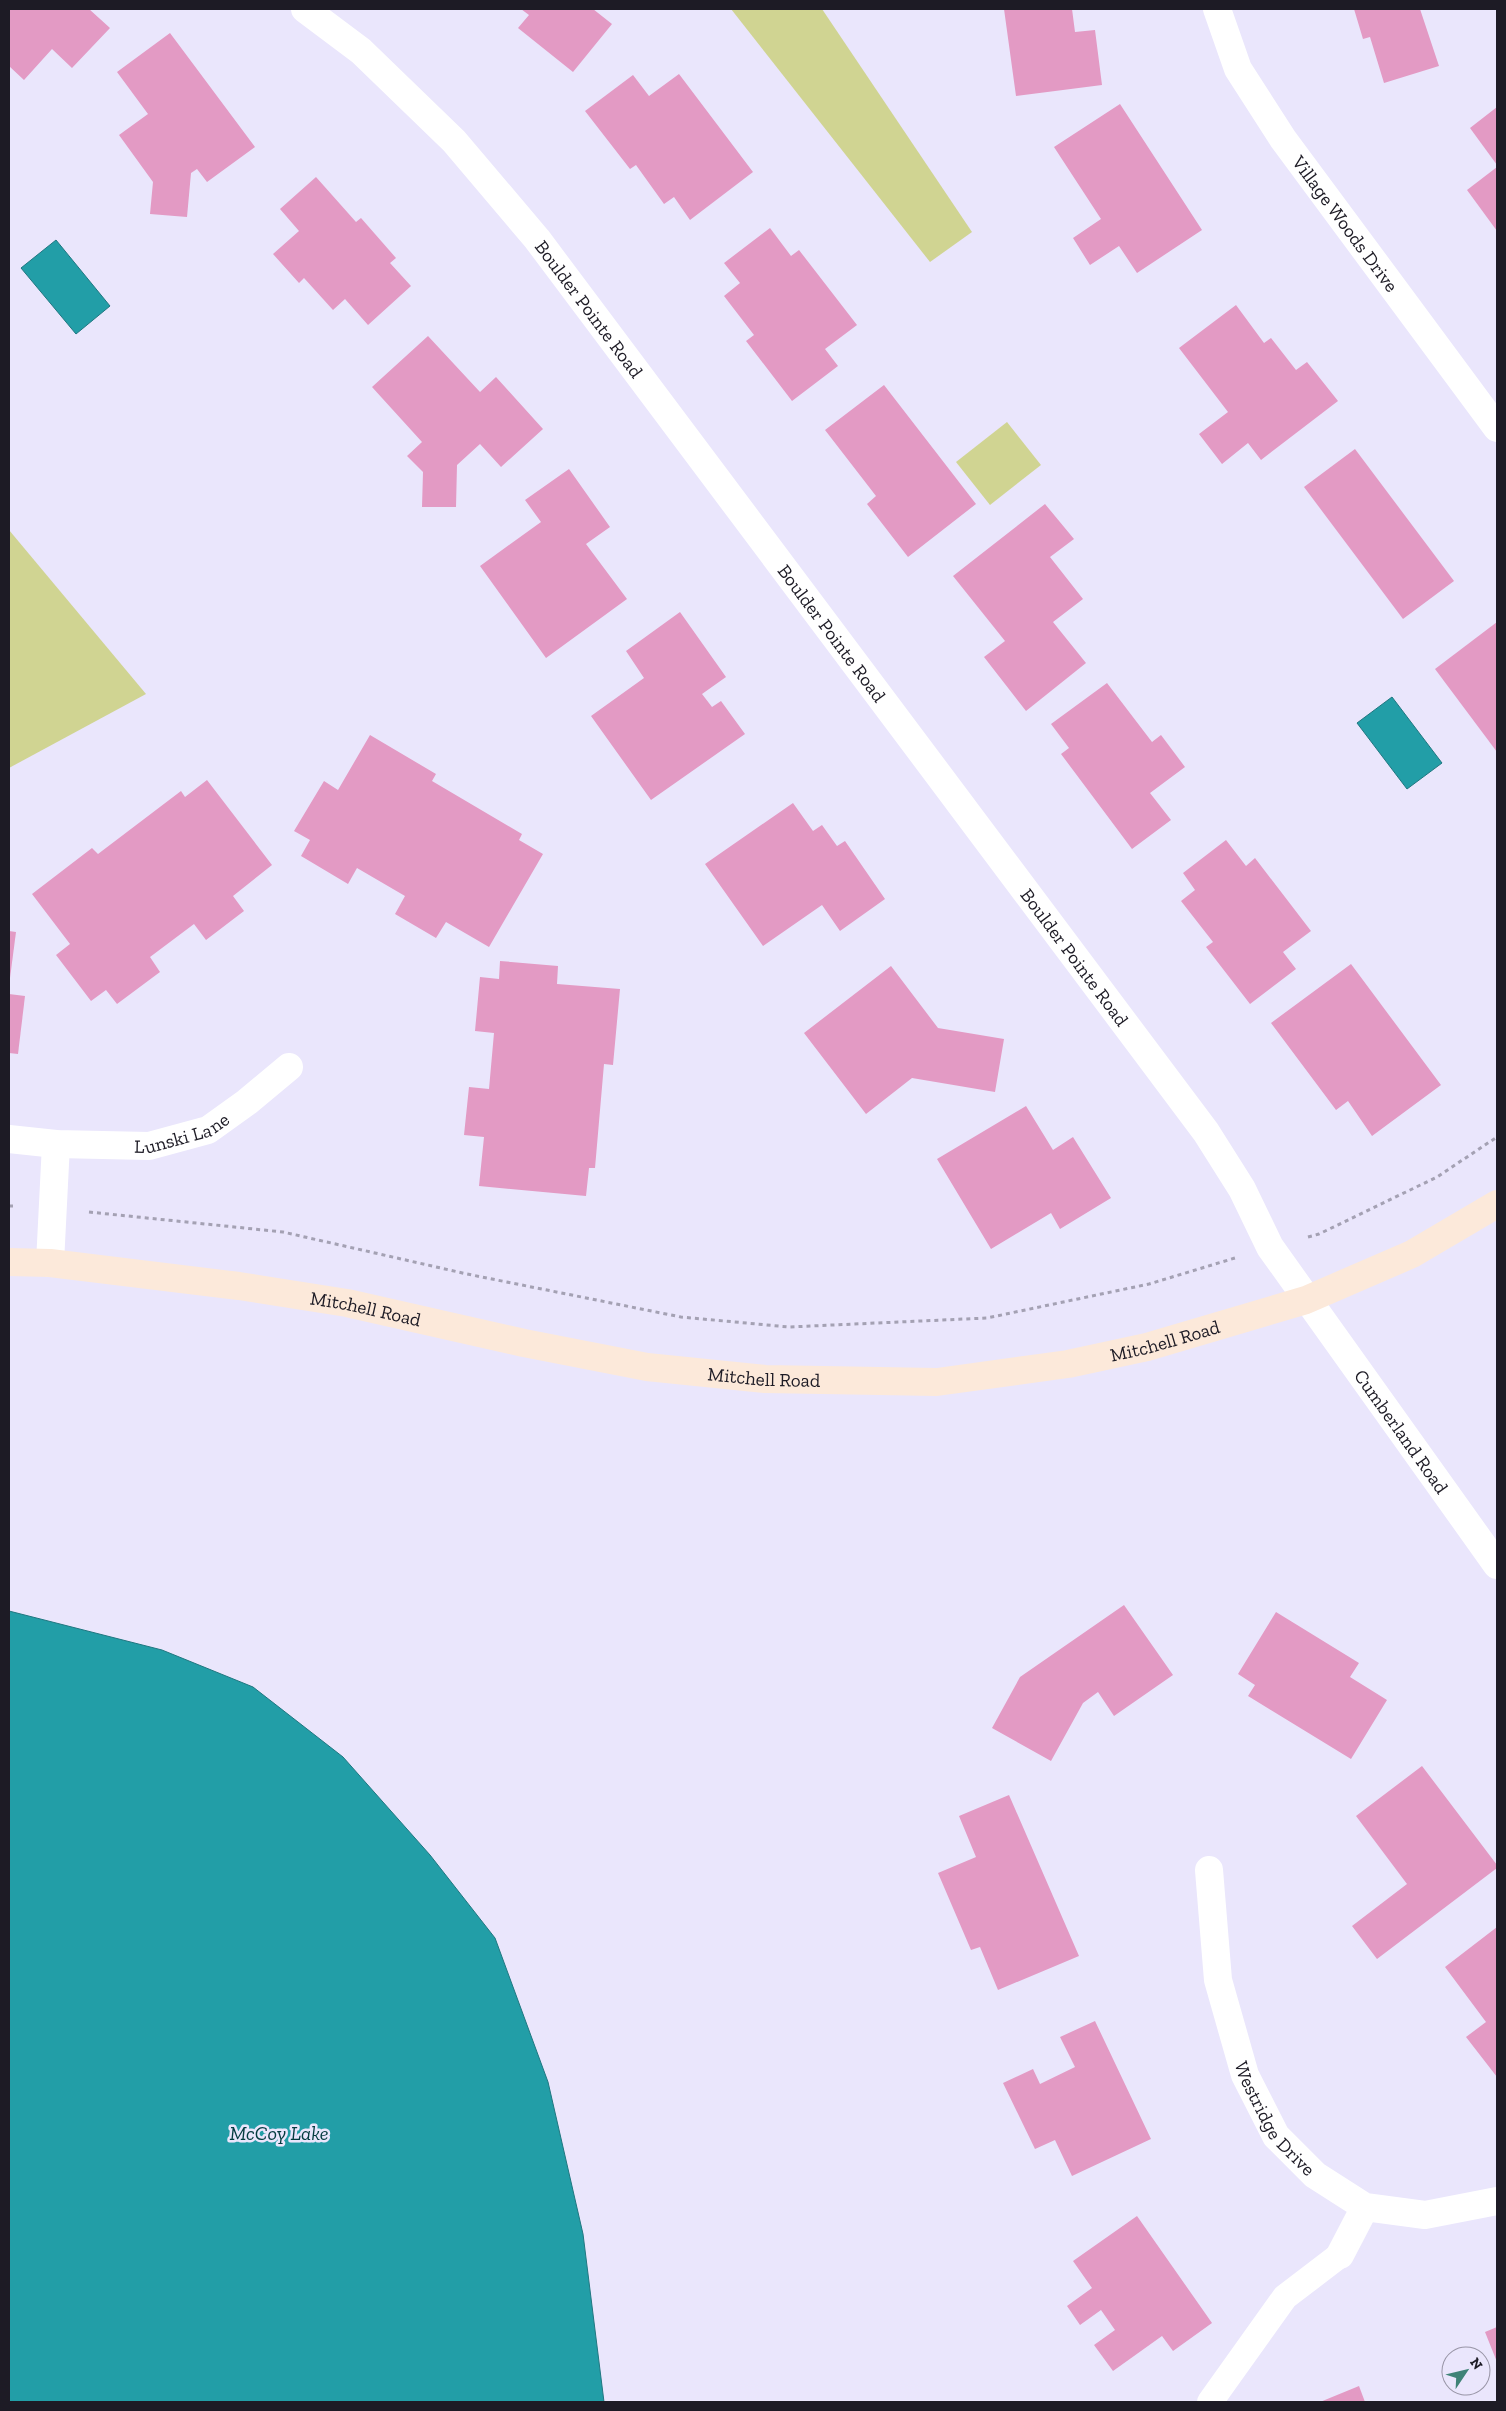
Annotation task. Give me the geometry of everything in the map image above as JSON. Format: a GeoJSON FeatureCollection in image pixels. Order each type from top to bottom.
{"type":"FeatureCollection","features":[{"type":"Feature","properties":{"kind":"main road","name":"Mitchell Road"},"geometry":{"type":"LineString","coordinates":[[9,1262],[50,1263],[239,1286],[347,1303],[524,1343],[646,1367],[765,1379],[937,1382],[1068,1364],[1147,1347],[1306,1300],[1412,1254],[1497,1204]]}},
{"type":"Feature","properties":{"kind":"street","name":"Boulder Pointe Road"},"geometry":{"type":"LineString","coordinates":[[305,9],[361,51],[454,141],[537,239],[1206,1132],[1242,1189],[1270,1248],[1306,1300]]}},
{"type":"Feature","properties":{"kind":"street","name":"Village Woods Drive"},"geometry":{"type":"LineString","coordinates":[[1217,9],[1238,69],[1283,140],[1497,428]]}},
{"type":"Feature","properties":{"kind":"street","name":"Lunski Lane"},"geometry":{"type":"LineString","coordinates":[[9,1139],[56,1144],[149,1146],[208,1130],[248,1102],[289,1067]]}},
{"type":"Feature","properties":{"kind":"street"},"geometry":{"type":"LineString","coordinates":[[50,1263],[56,1144]]}},
{"type":"Feature","properties":{"kind":"street","name":"Cumberland Road"},"geometry":{"type":"LineString","coordinates":[[1306,1300],[1497,1565]]}},
{"type":"Feature","properties":{"kind":"street","name":"Westridge Drive"},"geometry":{"type":"LineString","coordinates":[[1209,1870],[1218,1980],[1245,2076],[1276,2136],[1315,2175],[1364,2206],[1425,2215],[1497,2201]]}},
{"type":"Feature","properties":{"kind":"street"},"geometry":{"type":"LineString","coordinates":[[1340,2255],[1364,2206]]}},
{"type":"Feature","properties":{"kind":"lane"},"geometry":{"type":"LineString","coordinates":[[1210,2402],[1285,2297],[1340,2255]]}},
{"type":"Feature","properties":{"kind":"path"},"geometry":{"type":"LineString","coordinates":[[9,1206],[283,1232],[467,1274],[682,1317],[789,1327],[987,1318],[1149,1284],[1320,1234],[1437,1177],[1497,1137]]}},
{"type":"Feature","properties":{"kind":"green space"},"geometry":{"type":"Polygon","coordinates":[[[731,9],[822,9],[972,232],[930,262],[731,9]]]}},
{"type":"Feature","properties":{"kind":"green space"},"geometry":{"type":"Polygon","coordinates":[[[1007,422],[1041,465],[990,505],[956,462],[1007,422]]]}},
{"type":"Feature","properties":{"kind":"green space"},"geometry":{"type":"Polygon","coordinates":[[[9,530],[146,694],[9,768],[9,530]]]}},
{"type":"Feature","properties":{"kind":"water"},"geometry":{"type":"Polygon","coordinates":[[[56,240],[110,306],[76,334],[21,268],[56,240]]]}},
{"type":"Feature","properties":{"kind":"water"},"geometry":{"type":"Polygon","coordinates":[[[1392,697],[1442,763],[1407,789],[1357,723],[1392,697]]]}},
{"type":"Feature","properties":{"kind":"water","name":"McCoy Lake"},"geometry":{"type":"Polygon","coordinates":[[[9,1611],[162,1650],[253,1687],[343,1757],[430,1855],[495,1938],[548,2082],[583,2234],[604,2402],[9,2402],[9,1611]]]}},
{"type":"Feature","properties":{"kind":"building"},"geometry":{"type":"Polygon","coordinates":[[[9,9],[89,9],[110,28],[72,68],[52,49],[24,80],[9,66],[9,9]]]}},
{"type":"Feature","properties":{"kind":"building"},"geometry":{"type":"Polygon","coordinates":[[[521,9],[593,9],[612,24],[573,72],[518,28],[529,15],[521,9]]]}},
{"type":"Feature","properties":{"kind":"building"},"geometry":{"type":"Polygon","coordinates":[[[1004,9],[1072,9],[1075,32],[1095,30],[1102,85],[1016,96],[1004,9]]]}},
{"type":"Feature","properties":{"kind":"building"},"geometry":{"type":"Polygon","coordinates":[[[1354,9],[1420,9],[1439,66],[1384,83],[1370,37],[1363,39],[1354,9]]]}},
{"type":"Feature","properties":{"kind":"building"},"geometry":{"type":"Polygon","coordinates":[[[170,33],[255,147],[207,182],[197,169],[191,173],[187,217],[150,214],[153,182],[119,135],[148,114],[117,72],[170,33]]]}},
{"type":"Feature","properties":{"kind":"building"},"geometry":{"type":"Polygon","coordinates":[[[679,74],[753,172],[690,220],[674,197],[664,204],[636,165],[630,169],[585,111],[633,75],[649,96],[679,74]]]}},
{"type":"Feature","properties":{"kind":"building"},"geometry":{"type":"Polygon","coordinates":[[[1120,104],[1202,230],[1137,273],[1119,246],[1090,265],[1073,238],[1101,219],[1054,147],[1120,104]]]}},
{"type":"Feature","properties":{"kind":"building"},"geometry":{"type":"Polygon","coordinates":[[[1497,107],[1497,165],[1470,128],[1497,107]]]}},
{"type":"Feature","properties":{"kind":"building"},"geometry":{"type":"Polygon","coordinates":[[[1497,167],[1497,231],[1467,190],[1497,167]]]}},
{"type":"Feature","properties":{"kind":"building"},"geometry":{"type":"Polygon","coordinates":[[[316,177],[356,222],[361,218],[396,258],[390,263],[411,286],[368,325],[345,299],[333,310],[304,278],[299,283],[273,254],[299,231],[280,209],[316,177]]]}},
{"type":"Feature","properties":{"kind":"building"},"geometry":{"type":"Polygon","coordinates":[[[770,228],[791,256],[799,250],[857,325],[825,349],[838,366],[792,401],[746,341],[754,335],[724,296],[740,283],[724,263],[770,228]]]}},
{"type":"Feature","properties":{"kind":"building"},"geometry":{"type":"Polygon","coordinates":[[[1236,305],[1264,343],[1271,338],[1296,370],[1307,362],[1338,401],[1261,460],[1248,443],[1222,464],[1199,434],[1228,412],[1179,348],[1236,305]]]}},
{"type":"Feature","properties":{"kind":"building"},"geometry":{"type":"Polygon","coordinates":[[[428,336],[480,392],[496,377],[543,429],[501,467],[480,444],[457,465],[456,507],[422,507],[423,472],[407,456],[422,442],[372,387],[428,336]]]}},
{"type":"Feature","properties":{"kind":"building"},"geometry":{"type":"Polygon","coordinates":[[[884,385],[976,504],[908,557],[867,504],[876,496],[825,430],[884,385]]]}},
{"type":"Feature","properties":{"kind":"building"},"geometry":{"type":"Polygon","coordinates":[[[1355,449],[1454,581],[1403,619],[1304,487],[1355,449]]]}},
{"type":"Feature","properties":{"kind":"building"},"geometry":{"type":"Polygon","coordinates":[[[569,469],[610,527],[586,544],[627,599],[546,658],[480,566],[541,522],[525,500],[569,469]]]}},
{"type":"Feature","properties":{"kind":"building"},"geometry":{"type":"Polygon","coordinates":[[[1045,504],[1074,539],[1050,557],[1083,599],[1053,622],[1086,663],[1026,711],[984,657],[1005,641],[953,576],[1045,504]]]}},
{"type":"Feature","properties":{"kind":"building"},"geometry":{"type":"Polygon","coordinates":[[[680,612],[726,677],[702,694],[712,707],[721,701],[745,734],[651,800],[591,716],[644,678],[626,651],[680,612]]]}},
{"type":"Feature","properties":{"kind":"building"},"geometry":{"type":"Polygon","coordinates":[[[1497,622],[1497,752],[1435,669],[1497,622]]]}},
{"type":"Feature","properties":{"kind":"building"},"geometry":{"type":"Polygon","coordinates":[[[1107,683],[1152,742],[1161,735],[1185,767],[1150,793],[1171,820],[1132,849],[1061,754],[1069,748],[1051,724],[1107,683]]]}},
{"type":"Feature","properties":{"kind":"building"},"geometry":{"type":"Polygon","coordinates":[[[370,735],[436,774],[432,781],[522,834],[519,840],[543,854],[489,947],[446,922],[436,938],[395,914],[405,896],[357,868],[348,884],[301,856],[310,840],[294,831],[324,781],[338,790],[370,735]]]}},
{"type":"Feature","properties":{"kind":"building"},"geometry":{"type":"Polygon","coordinates":[[[207,780],[272,865],[233,896],[244,911],[206,940],[194,924],[150,957],[160,972],[117,1004],[106,990],[91,1001],[56,955],[70,944],[32,894],[92,848],[98,854],[181,791],[185,797],[207,780]]]}},
{"type":"Feature","properties":{"kind":"building"},"geometry":{"type":"Polygon","coordinates":[[[793,803],[813,831],[822,825],[837,846],[845,841],[885,899],[840,931],[822,905],[763,946],[705,864],[793,803]]]}},
{"type":"Feature","properties":{"kind":"building"},"geometry":{"type":"Polygon","coordinates":[[[1226,840],[1246,866],[1255,858],[1311,931],[1283,952],[1296,969],[1250,1004],[1206,947],[1213,942],[1181,901],[1195,890],[1183,873],[1226,840]]]}},
{"type":"Feature","properties":{"kind":"building"},"geometry":{"type":"Polygon","coordinates":[[[9,931],[16,932],[10,978],[9,978],[9,931]]]}},
{"type":"Feature","properties":{"kind":"building"},"geometry":{"type":"Polygon","coordinates":[[[500,961],[558,966],[557,984],[620,989],[613,1065],[604,1064],[595,1168],[589,1168],[586,1196],[479,1186],[484,1137],[464,1135],[469,1087],[489,1089],[494,1033],[475,1031],[480,977],[499,979],[500,961]]]}},
{"type":"Feature","properties":{"kind":"building"},"geometry":{"type":"Polygon","coordinates":[[[1351,964],[1441,1085],[1372,1136],[1348,1101],[1336,1110],[1271,1023],[1351,964]]]}},
{"type":"Feature","properties":{"kind":"building"},"geometry":{"type":"Polygon","coordinates":[[[891,966],[938,1028],[1004,1039],[995,1092],[912,1078],[866,1114],[804,1033],[891,966]]]}},
{"type":"Feature","properties":{"kind":"building"},"geometry":{"type":"Polygon","coordinates":[[[9,994],[25,996],[18,1054],[9,1053],[9,994]]]}},
{"type":"Feature","properties":{"kind":"building"},"geometry":{"type":"Polygon","coordinates":[[[1026,1106],[1053,1150],[1073,1137],[1111,1198],[1060,1229],[1051,1213],[991,1249],[937,1159],[1026,1106]]]}},
{"type":"Feature","properties":{"kind":"building"},"geometry":{"type":"Polygon","coordinates":[[[1124,1605],[1173,1675],[1114,1716],[1098,1692],[1083,1703],[1051,1761],[992,1728],[1020,1677],[1124,1605]]]}},
{"type":"Feature","properties":{"kind":"building"},"geometry":{"type":"Polygon","coordinates":[[[1276,1612],[1359,1663],[1350,1677],[1387,1700],[1351,1759],[1248,1696],[1255,1685],[1238,1674],[1276,1612]]]}},
{"type":"Feature","properties":{"kind":"building"},"geometry":{"type":"Polygon","coordinates":[[[1422,1766],[1497,1865],[1497,1868],[1377,1959],[1352,1926],[1407,1884],[1356,1816],[1422,1766]]]}},
{"type":"Feature","properties":{"kind":"building"},"geometry":{"type":"Polygon","coordinates":[[[1009,1795],[1079,1956],[998,1990],[980,1947],[971,1950],[938,1873],[976,1857],[959,1816],[1009,1795]]]}},
{"type":"Feature","properties":{"kind":"building"},"geometry":{"type":"Polygon","coordinates":[[[1497,1927],[1497,2077],[1466,2037],[1486,2022],[1445,1967],[1497,1927]]]}},
{"type":"Feature","properties":{"kind":"building"},"geometry":{"type":"Polygon","coordinates":[[[1095,2021],[1151,2139],[1072,2176],[1055,2140],[1035,2149],[1003,2083],[1033,2069],[1040,2084],[1075,2067],[1060,2037],[1095,2021]]]}},
{"type":"Feature","properties":{"kind":"building"},"geometry":{"type":"Polygon","coordinates":[[[1137,2216],[1212,2323],[1173,2351],[1162,2336],[1113,2371],[1094,2345],[1115,2330],[1101,2310],[1080,2325],[1067,2306],[1092,2288],[1073,2261],[1137,2216]]]}},
{"type":"Feature","properties":{"kind":"building"},"geometry":{"type":"Polygon","coordinates":[[[1497,2327],[1497,2362],[1491,2346],[1485,2332],[1497,2327]]]}},
{"type":"Feature","properties":{"kind":"building"},"geometry":{"type":"Polygon","coordinates":[[[1359,2386],[1365,2402],[1320,2402],[1359,2386]]]}}]}
